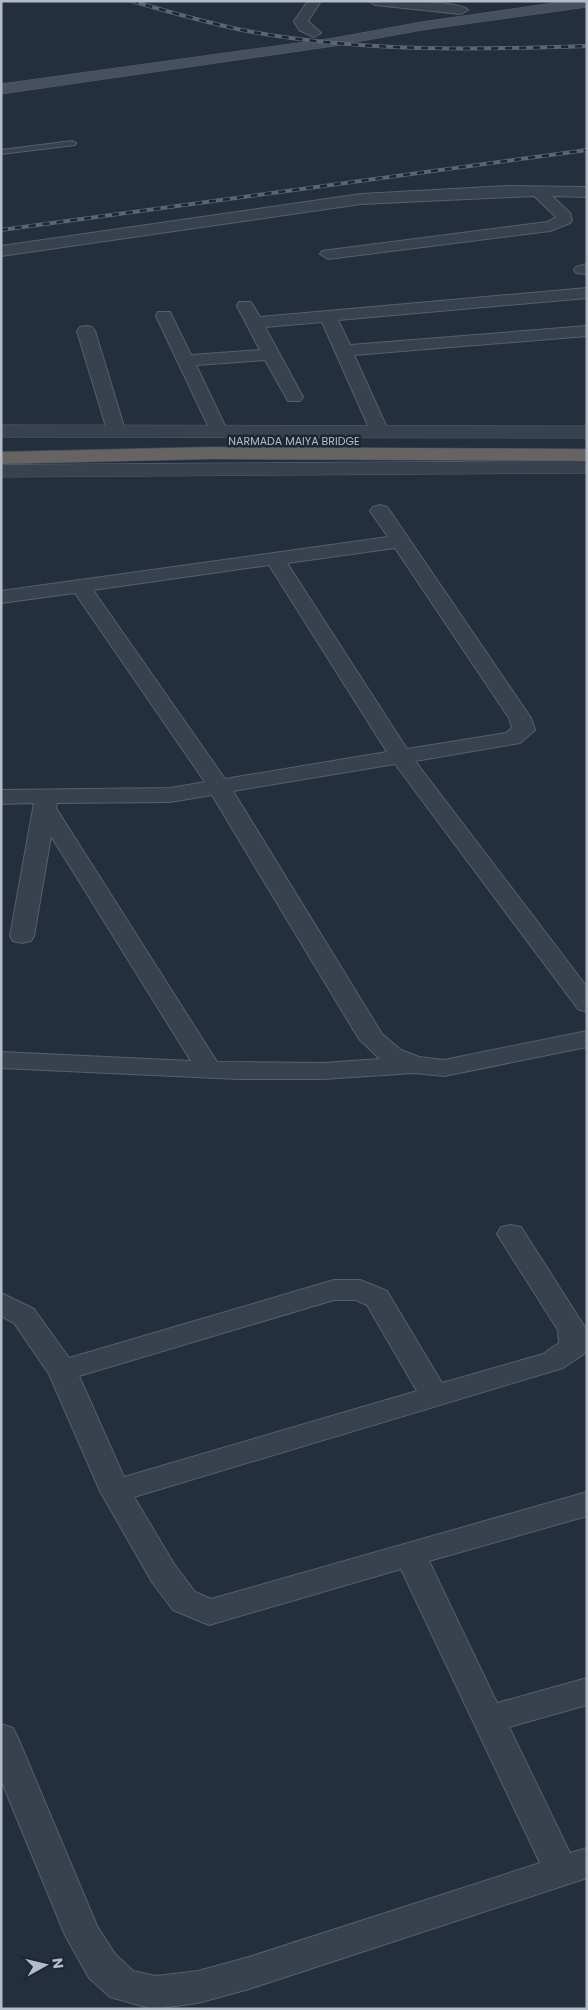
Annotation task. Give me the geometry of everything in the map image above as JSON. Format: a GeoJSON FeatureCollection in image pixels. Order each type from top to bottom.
{"type":"FeatureCollection","features":[{"type":"Feature","properties":{"kind":"highway","name":"NARMADA MAIYA BRIDGE"},"geometry":{"type":"LineString","coordinates":[[1,445],[258,440],[587,444]]}},
{"type":"Feature","properties":{"kind":"highway"},"geometry":{"type":"LineString","coordinates":[[1,458],[210,453],[587,455]]}},
{"type":"Feature","properties":{"kind":"main road"},"geometry":{"type":"LineString","coordinates":[[1,89],[334,42],[460,11],[587,3]]}},
{"type":"Feature","properties":{"kind":"street"},"geometry":{"type":"LineString","coordinates":[[314,32],[304,27],[301,21],[315,1]]}},
{"type":"Feature","properties":{"kind":"street"},"geometry":{"type":"LineString","coordinates":[[376,1],[460,11]]}},
{"type":"Feature","properties":{"kind":"street"},"geometry":{"type":"LineString","coordinates":[[328,254],[550,226],[564,220],[564,216],[539,192]]}},
{"type":"Feature","properties":{"kind":"street"},"geometry":{"type":"LineString","coordinates":[[1,251],[361,199],[438,193],[587,192]]}},
{"type":"Feature","properties":{"kind":"street"},"geometry":{"type":"LineString","coordinates":[[254,323],[587,293]]}},
{"type":"Feature","properties":{"kind":"street"},"geometry":{"type":"LineString","coordinates":[[245,306],[294,397]]}},
{"type":"Feature","properties":{"kind":"street"},"geometry":{"type":"LineString","coordinates":[[164,316],[218,430]]}},
{"type":"Feature","properties":{"kind":"street"},"geometry":{"type":"LineString","coordinates":[[328,316],[379,430]]}},
{"type":"Feature","properties":{"kind":"street"},"geometry":{"type":"LineString","coordinates":[[86,330],[116,430]]}},
{"type":"Feature","properties":{"kind":"street"},"geometry":{"type":"LineString","coordinates":[[343,351],[587,331]]}},
{"type":"Feature","properties":{"kind":"street"},"geometry":{"type":"LineString","coordinates":[[185,361],[271,354]]}},
{"type":"Feature","properties":{"kind":"street"},"geometry":{"type":"LineString","coordinates":[[1,431],[379,430],[587,432]]}},
{"type":"Feature","properties":{"kind":"street"},"geometry":{"type":"LineString","coordinates":[[1,471],[587,467]]}},
{"type":"Feature","properties":{"kind":"street"},"geometry":{"type":"LineString","coordinates":[[1,797],[46,802],[170,795],[512,738],[524,730],[520,718],[380,511]]}},
{"type":"Feature","properties":{"kind":"street"},"geometry":{"type":"LineString","coordinates":[[1,596],[400,541]]}},
{"type":"Feature","properties":{"kind":"street"},"geometry":{"type":"LineString","coordinates":[[275,559],[401,756],[587,1004]]}},
{"type":"Feature","properties":{"kind":"street"},"geometry":{"type":"LineString","coordinates":[[80,586],[219,788],[372,1039],[392,1056],[415,1065]]}},
{"type":"Feature","properties":{"kind":"street"},"geometry":{"type":"LineString","coordinates":[[22,936],[46,802]]}},
{"type":"Feature","properties":{"kind":"street"},"geometry":{"type":"LineString","coordinates":[[46,802],[209,1069]]}},
{"type":"Feature","properties":{"kind":"street"},"geometry":{"type":"LineString","coordinates":[[1,1060],[209,1069],[323,1071],[415,1065],[444,1068],[587,1038]]}},
{"type":"Feature","properties":{"kind":"street"},"geometry":{"type":"LineString","coordinates":[[115,1491],[553,1361],[574,1347],[572,1329],[511,1234]]}},
{"type":"Feature","properties":{"kind":"street"},"geometry":{"type":"LineString","coordinates":[[62,1371],[334,1290],[360,1290],[377,1298],[435,1396]]}},
{"type":"Feature","properties":{"kind":"street"},"geometry":{"type":"LineString","coordinates":[[1,1303],[24,1316],[62,1371],[115,1491],[163,1573],[184,1602],[209,1612],[587,1504]]}},
{"type":"Feature","properties":{"kind":"street"},"geometry":{"type":"LineString","coordinates":[[1,1738],[83,1935],[102,1966],[123,1985],[139,1989],[156,1992],[198,1987],[250,1973],[574,1867],[488,1719],[410,1555]]}},
{"type":"Feature","properties":{"kind":"street"},"geometry":{"type":"LineString","coordinates":[[488,1719],[587,1691]]}},
{"type":"Feature","properties":{"kind":"lane"},"geometry":{"type":"LineString","coordinates":[[1,152],[72,143]]}},
{"type":"Feature","properties":{"kind":"railway"},"geometry":{"type":"LineString","coordinates":[[132,1],[242,30],[328,42],[414,48],[587,46]]}},
{"type":"Feature","properties":{"kind":"railway"},"geometry":{"type":"LineString","coordinates":[[1,230],[587,150]]}}]}
